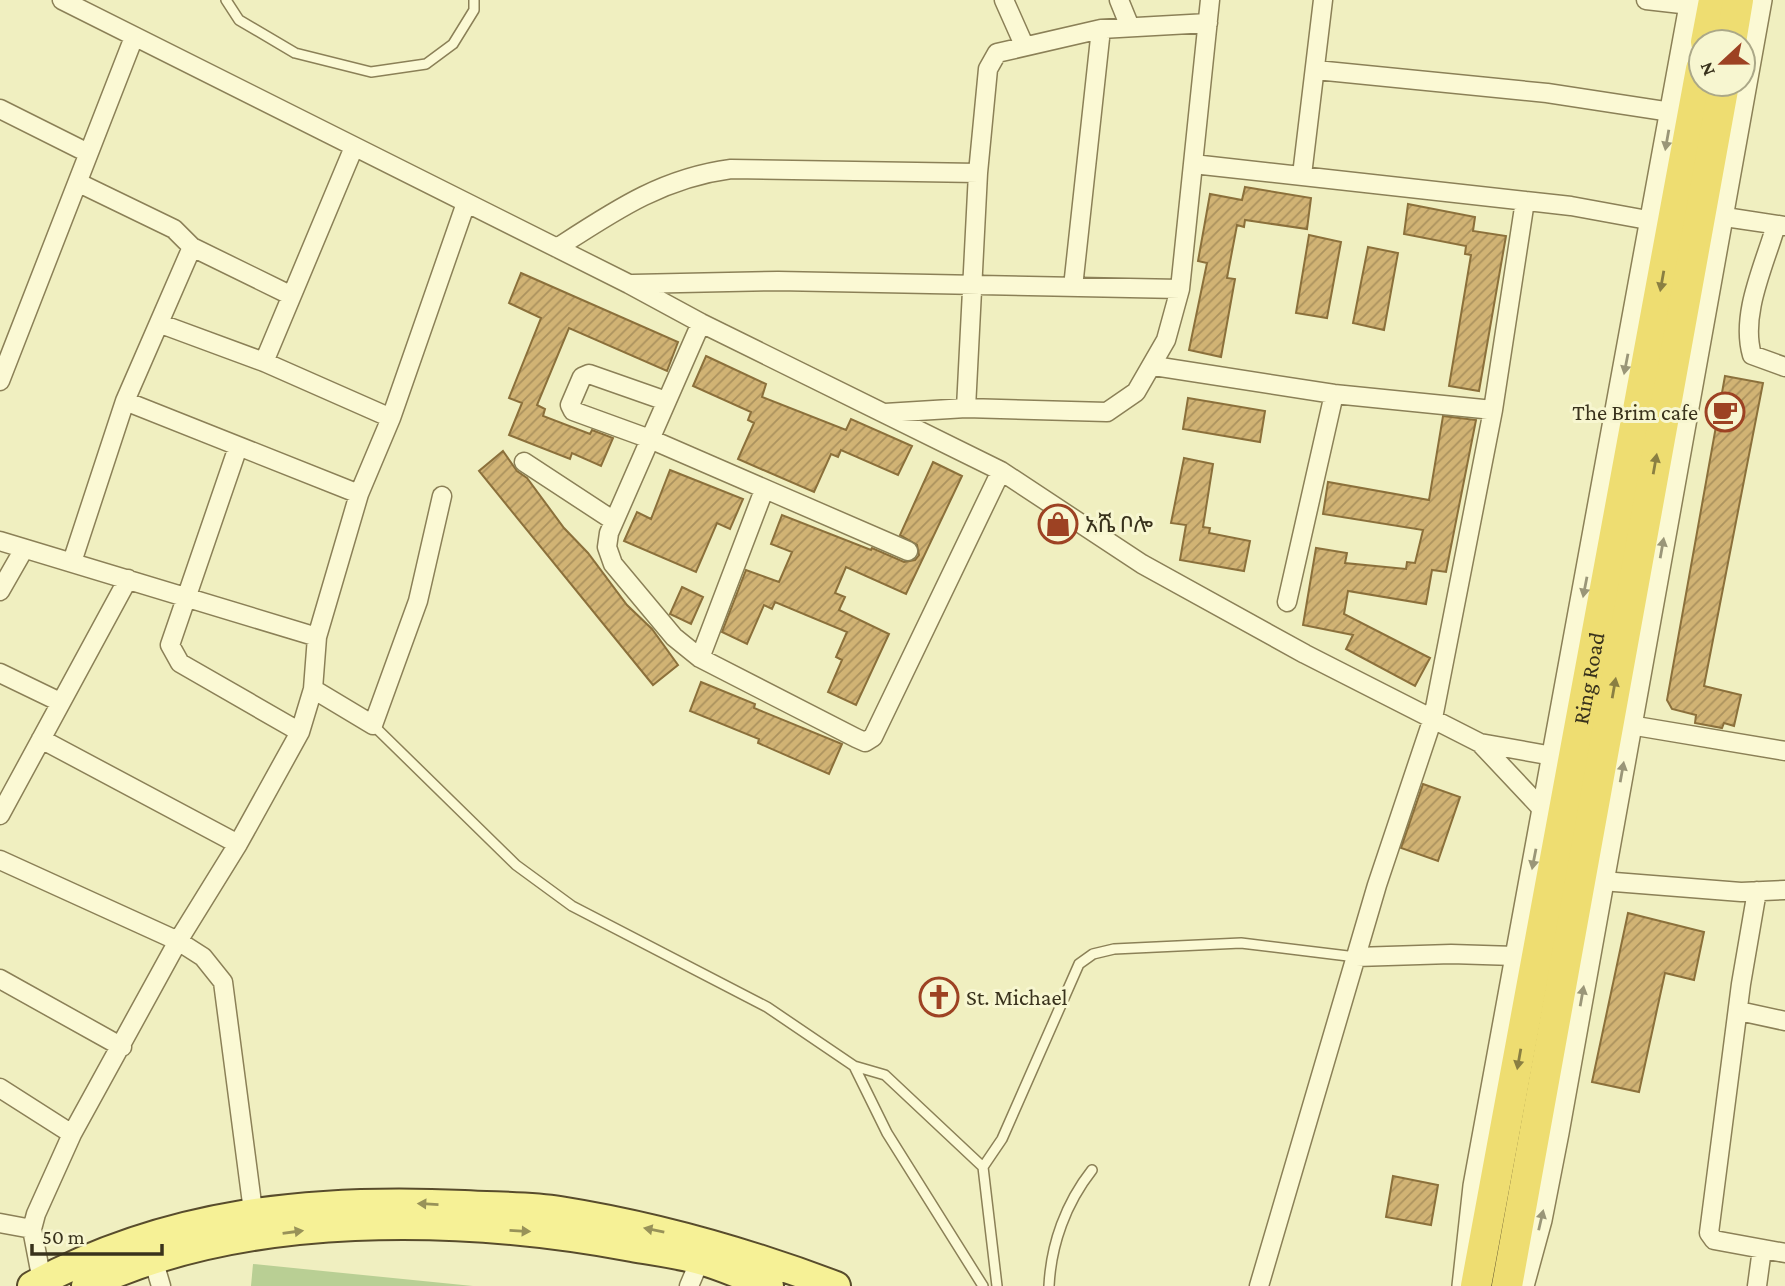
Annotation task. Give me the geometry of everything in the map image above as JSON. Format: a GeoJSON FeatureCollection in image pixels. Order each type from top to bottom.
{"type":"FeatureCollection","features":[{"type":"Feature","properties":{"kind":"highway"},"geometry":{"type":"LineString","coordinates":[[1733,28],[1738,0]]}},
{"type":"Feature","properties":{"kind":"highway"},"geometry":{"type":"LineString","coordinates":[[1698,2],[1703,28]]}},
{"type":"Feature","properties":{"kind":"highway","name":"Ring Road"},"geometry":{"type":"LineString","coordinates":[[1476,1286],[1696,98]]}},
{"type":"Feature","properties":{"kind":"highway","name":"Ring Road"},"geometry":{"type":"LineString","coordinates":[[1507,1286],[1721,98]]}},
{"type":"Feature","properties":{"kind":"main road"},"geometry":{"type":"LineString","coordinates":[[37,1283],[125,1246],[200,1222],[254,1211],[300,1206],[402,1202],[557,1210],[670,1233],[766,1276]]}},
{"type":"Feature","properties":{"kind":"main road"},"geometry":{"type":"LineString","coordinates":[[86,1286],[153,1259],[206,1244],[304,1231],[402,1226],[555,1232],[701,1260],[766,1276],[836,1286]]}},
{"type":"Feature","properties":{"kind":"street"},"geometry":{"type":"LineString","coordinates":[[62,0],[1001,471],[1142,564],[1305,654],[1480,743],[1553,756]]}},
{"type":"Feature","properties":{"kind":"street"},"geometry":{"type":"LineString","coordinates":[[1004,0],[1024,45]]}},
{"type":"Feature","properties":{"kind":"street"},"geometry":{"type":"LineString","coordinates":[[1119,0],[1130,27]]}},
{"type":"Feature","properties":{"kind":"street"},"geometry":{"type":"LineString","coordinates":[[884,413],[966,408],[1107,412],[1136,392],[1154,366],[1166,340],[1180,289],[1210,0]]}},
{"type":"Feature","properties":{"kind":"street"},"geometry":{"type":"LineString","coordinates":[[1301,175],[1323,0]]}},
{"type":"Feature","properties":{"kind":"street"},"geometry":{"type":"LineString","coordinates":[[1463,1286],[1474,1186],[1671,112],[1698,2],[1646,0]]}},
{"type":"Feature","properties":{"kind":"street"},"geometry":{"type":"LineString","coordinates":[[1523,1286],[1541,1220],[1725,217],[1761,0]]}},
{"type":"Feature","properties":{"kind":"street"},"geometry":{"type":"LineString","coordinates":[[966,408],[975,285],[978,173],[988,69],[997,53],[1101,29],[1208,23]]}},
{"type":"Feature","properties":{"kind":"street"},"geometry":{"type":"LineString","coordinates":[[1073,287],[1101,29]]}},
{"type":"Feature","properties":{"kind":"street"},"geometry":{"type":"LineString","coordinates":[[0,381],[134,37]]}},
{"type":"Feature","properties":{"kind":"street"},"geometry":{"type":"LineString","coordinates":[[1316,70],[1547,93],[1671,112]]}},
{"type":"Feature","properties":{"kind":"street"},"geometry":{"type":"LineString","coordinates":[[0,109],[88,153]]}},
{"type":"Feature","properties":{"kind":"street"},"geometry":{"type":"LineString","coordinates":[[264,362],[354,147]]}},
{"type":"Feature","properties":{"kind":"street"},"geometry":{"type":"LineString","coordinates":[[1193,164],[1571,206],[1653,221]]}},
{"type":"Feature","properties":{"kind":"street"},"geometry":{"type":"LineString","coordinates":[[557,248],[636,197],[698,173],[731,169],[978,173]]}},
{"type":"Feature","properties":{"kind":"street"},"geometry":{"type":"LineString","coordinates":[[79,183],[174,229],[192,247],[290,295]]}},
{"type":"Feature","properties":{"kind":"street"},"geometry":{"type":"LineString","coordinates":[[1259,1286],[1356,957],[1433,718],[1493,410],[1525,201]]}},
{"type":"Feature","properties":{"kind":"street"},"geometry":{"type":"LineString","coordinates":[[37,1283],[32,1229],[36,1214],[72,1134],[178,941],[238,844],[300,732],[313,689],[317,638],[359,494],[391,418],[466,203]]}},
{"type":"Feature","properties":{"kind":"street"},"geometry":{"type":"LineString","coordinates":[[1725,217],[1780,225],[1753,304],[1747,339],[1752,355],[1785,367]]}},
{"type":"Feature","properties":{"kind":"street"},"geometry":{"type":"LineString","coordinates":[[72,562],[125,401],[161,324],[192,247]]}},
{"type":"Feature","properties":{"kind":"street"},"geometry":{"type":"LineString","coordinates":[[629,284],[778,281],[1180,289]]}},
{"type":"Feature","properties":{"kind":"street"},"geometry":{"type":"LineString","coordinates":[[702,323],[614,520],[607,547],[613,564],[674,636],[700,658],[856,738],[866,741],[873,737],[1001,471]]}},
{"type":"Feature","properties":{"kind":"street"},"geometry":{"type":"LineString","coordinates":[[161,324],[264,362],[391,418]]}},
{"type":"Feature","properties":{"kind":"street"},"geometry":{"type":"LineString","coordinates":[[1154,366],[1334,394],[1493,410]]}},
{"type":"Feature","properties":{"kind":"street"},"geometry":{"type":"LineString","coordinates":[[666,401],[589,374],[582,377],[570,405],[573,411],[650,439],[764,491],[908,551]]}},
{"type":"Feature","properties":{"kind":"street"},"geometry":{"type":"LineString","coordinates":[[1287,602],[1334,394]]}},
{"type":"Feature","properties":{"kind":"street"},"geometry":{"type":"LineString","coordinates":[[125,401],[359,494]]}},
{"type":"Feature","properties":{"kind":"street"},"geometry":{"type":"LineString","coordinates":[[238,447],[170,645],[180,663],[300,732]]}},
{"type":"Feature","properties":{"kind":"street"},"geometry":{"type":"LineString","coordinates":[[524,462],[614,520]]}},
{"type":"Feature","properties":{"kind":"street"},"geometry":{"type":"LineString","coordinates":[[700,658],[764,491]]}},
{"type":"Feature","properties":{"kind":"street"},"geometry":{"type":"LineString","coordinates":[[313,689],[373,725],[418,601],[442,496]]}},
{"type":"Feature","properties":{"kind":"street"},"geometry":{"type":"LineString","coordinates":[[0,541],[187,595],[317,638]]}},
{"type":"Feature","properties":{"kind":"street"},"geometry":{"type":"LineString","coordinates":[[0,591],[24,549]]}},
{"type":"Feature","properties":{"kind":"street"},"geometry":{"type":"LineString","coordinates":[[0,815],[128,579]]}},
{"type":"Feature","properties":{"kind":"street"},"geometry":{"type":"LineString","coordinates":[[0,673],[60,702]]}},
{"type":"Feature","properties":{"kind":"street"},"geometry":{"type":"LineString","coordinates":[[1630,725],[1785,751]]}},
{"type":"Feature","properties":{"kind":"street"},"geometry":{"type":"LineString","coordinates":[[41,739],[238,844]]}},
{"type":"Feature","properties":{"kind":"street"},"geometry":{"type":"LineString","coordinates":[[1480,743],[1543,810]]}},
{"type":"Feature","properties":{"kind":"street"},"geometry":{"type":"LineString","coordinates":[[0,860],[178,941],[203,957],[223,982],[254,1211]]}},
{"type":"Feature","properties":{"kind":"street"},"geometry":{"type":"LineString","coordinates":[[1602,881],[1741,892],[1785,890]]}},
{"type":"Feature","properties":{"kind":"street"},"geometry":{"type":"LineString","coordinates":[[1757,891],[1709,1233],[1714,1240],[1785,1254]]}},
{"type":"Feature","properties":{"kind":"street"},"geometry":{"type":"LineString","coordinates":[[1356,957],[1451,954],[1516,957]]}},
{"type":"Feature","properties":{"kind":"street"},"geometry":{"type":"LineString","coordinates":[[0,979],[122,1047]]}},
{"type":"Feature","properties":{"kind":"street"},"geometry":{"type":"LineString","coordinates":[[1739,1011],[1785,1021]]}},
{"type":"Feature","properties":{"kind":"street"},"geometry":{"type":"LineString","coordinates":[[0,1088],[72,1134]]}},
{"type":"Feature","properties":{"kind":"street"},"geometry":{"type":"LineString","coordinates":[[0,1223],[32,1229]]}},
{"type":"Feature","properties":{"kind":"street"},"geometry":{"type":"LineString","coordinates":[[1757,1286],[1762,1249]]}},
{"type":"Feature","properties":{"kind":"street"},"geometry":{"type":"LineString","coordinates":[[153,1259],[161,1286]]}},
{"type":"Feature","properties":{"kind":"street"},"geometry":{"type":"LineString","coordinates":[[689,1286],[701,1260]]}},
{"type":"Feature","properties":{"kind":"lane"},"geometry":{"type":"LineString","coordinates":[[226,0],[239,20],[295,53],[371,72],[426,64],[453,44],[474,10],[474,0]]}},
{"type":"Feature","properties":{"kind":"lane"},"geometry":{"type":"LineString","coordinates":[[373,725],[516,865],[572,906],[766,1007],[855,1066],[885,1075],[983,1167],[997,1286]]}},
{"type":"Feature","properties":{"kind":"lane"},"geometry":{"type":"LineString","coordinates":[[983,1167],[1002,1139],[1079,964],[1093,954],[1114,949],[1241,943],[1356,957]]}},
{"type":"Feature","properties":{"kind":"lane"},"geometry":{"type":"LineString","coordinates":[[855,1066],[887,1133],[983,1286]]}},
{"type":"Feature","properties":{"kind":"lane"},"geometry":{"type":"LineString","coordinates":[[1049,1286],[1055,1247],[1067,1210],[1092,1170]]}},
{"type":"Feature","properties":{"kind":"green space"},"geometry":{"type":"Polygon","coordinates":[[[253,1264],[473,1286],[251,1286],[253,1264]]]}},
{"type":"Feature","properties":{"kind":"building"},"geometry":{"type":"Polygon","coordinates":[[[1245,187],[1311,198],[1307,229],[1245,220],[1244,227],[1237,225],[1227,278],[1235,279],[1221,357],[1189,350],[1207,263],[1198,261],[1210,194],[1242,200],[1245,187]]]}},
{"type":"Feature","properties":{"kind":"building"},"geometry":{"type":"Polygon","coordinates":[[[1408,204],[1475,217],[1473,231],[1506,236],[1479,391],[1449,386],[1471,255],[1465,254],[1466,246],[1404,234],[1408,204]]]}},
{"type":"Feature","properties":{"kind":"building"},"geometry":{"type":"Polygon","coordinates":[[[1309,235],[1341,242],[1327,318],[1296,313],[1309,235]]]}},
{"type":"Feature","properties":{"kind":"building"},"geometry":{"type":"Polygon","coordinates":[[[1368,247],[1398,253],[1384,330],[1353,323],[1368,247]]]}},
{"type":"Feature","properties":{"kind":"building"},"geometry":{"type":"Polygon","coordinates":[[[521,273],[678,342],[667,371],[569,328],[537,405],[545,409],[543,416],[590,434],[592,430],[613,438],[601,466],[572,453],[570,459],[509,435],[522,403],[509,398],[541,318],[509,303],[521,273]]]}},
{"type":"Feature","properties":{"kind":"building"},"geometry":{"type":"Polygon","coordinates":[[[706,356],[766,384],[762,397],[846,430],[851,419],[912,446],[898,475],[841,450],[838,457],[831,454],[814,492],[738,459],[754,423],[748,420],[751,412],[693,386],[706,356]]]}},
{"type":"Feature","properties":{"kind":"building"},"geometry":{"type":"Polygon","coordinates":[[[1725,376],[1763,383],[1704,686],[1741,695],[1734,726],[1724,723],[1722,728],[1695,723],[1696,715],[1672,709],[1667,700],[1725,376]]]}},
{"type":"Feature","properties":{"kind":"building"},"geometry":{"type":"Polygon","coordinates":[[[1188,398],[1265,411],[1260,442],[1183,429],[1188,398]]]}},
{"type":"Feature","properties":{"kind":"building"},"geometry":{"type":"Polygon","coordinates":[[[1443,416],[1476,420],[1446,572],[1432,570],[1426,604],[1348,591],[1344,614],[1430,658],[1415,686],[1346,649],[1353,635],[1303,625],[1316,548],[1347,553],[1345,563],[1406,569],[1407,562],[1415,563],[1423,530],[1323,514],[1328,482],[1429,500],[1443,416]]]}},
{"type":"Feature","properties":{"kind":"building"},"geometry":{"type":"Polygon","coordinates":[[[503,451],[564,528],[588,553],[627,605],[652,629],[678,665],[653,685],[479,471],[503,451]]]}},
{"type":"Feature","properties":{"kind":"building"},"geometry":{"type":"Polygon","coordinates":[[[1184,458],[1213,464],[1203,527],[1210,528],[1209,533],[1250,541],[1244,571],[1180,560],[1186,525],[1171,523],[1184,458]]]}},
{"type":"Feature","properties":{"kind":"building"},"geometry":{"type":"Polygon","coordinates":[[[933,462],[962,476],[906,594],[846,567],[835,593],[845,597],[839,610],[889,634],[856,705],[828,692],[842,660],[836,657],[847,632],[775,602],[772,609],[764,605],[747,644],[722,632],[746,570],[779,582],[792,552],[771,544],[782,515],[904,562],[915,560],[919,555],[917,545],[900,535],[933,462]]]}},
{"type":"Feature","properties":{"kind":"building"},"geometry":{"type":"Polygon","coordinates":[[[670,470],[743,499],[730,529],[717,523],[696,572],[624,541],[637,512],[651,519],[670,470]]]}},
{"type":"Feature","properties":{"kind":"building"},"geometry":{"type":"Polygon","coordinates":[[[682,587],[703,597],[691,624],[670,614],[682,587]]]}},
{"type":"Feature","properties":{"kind":"building"},"geometry":{"type":"Polygon","coordinates":[[[701,682],[755,704],[754,708],[842,744],[829,774],[758,743],[759,739],[690,711],[701,682]]]}},
{"type":"Feature","properties":{"kind":"building"},"geometry":{"type":"Polygon","coordinates":[[[1423,784],[1460,797],[1438,861],[1401,848],[1423,784]]]}},
{"type":"Feature","properties":{"kind":"building"},"geometry":{"type":"Polygon","coordinates":[[[1628,913],[1704,932],[1694,980],[1665,973],[1639,1092],[1592,1082],[1628,913]]]}},
{"type":"Feature","properties":{"kind":"building"},"geometry":{"type":"Polygon","coordinates":[[[1393,1176],[1438,1185],[1431,1225],[1386,1217],[1393,1176]]]}},
{"type":"Feature","properties":{"kind":"place","name":"The Brim cafe"},"geometry":{"type":"Point","coordinates":[1725,412]}},
{"type":"Feature","properties":{"kind":"place","name":"አሼ ቦሎ"},"geometry":{"type":"Point","coordinates":[1058,524]}},
{"type":"Feature","properties":{"kind":"place","name":"St. Michael"},"geometry":{"type":"Point","coordinates":[939,997]}}]}
